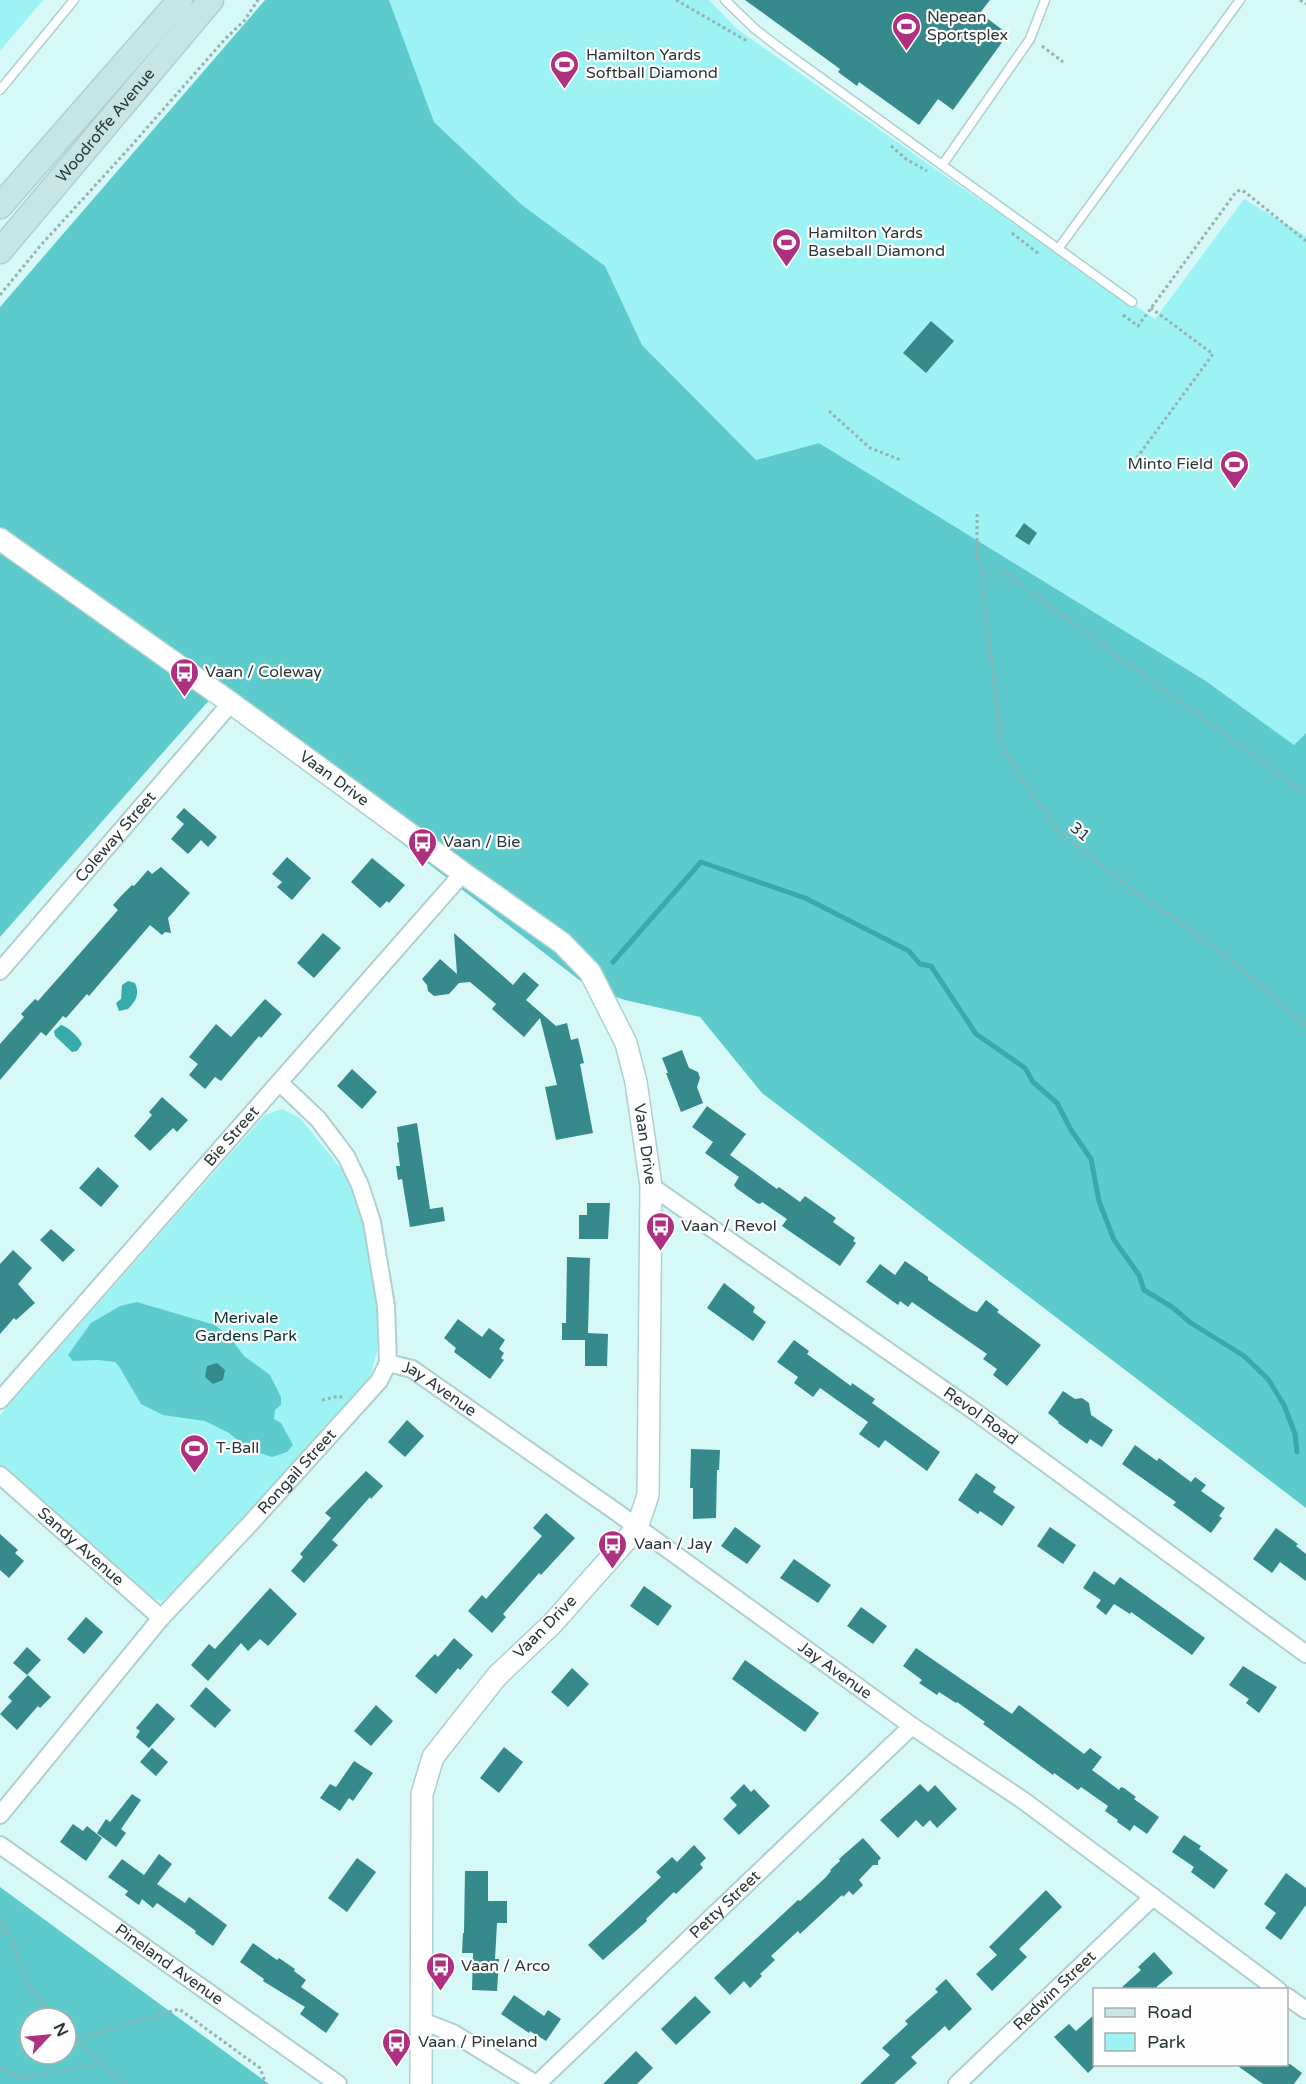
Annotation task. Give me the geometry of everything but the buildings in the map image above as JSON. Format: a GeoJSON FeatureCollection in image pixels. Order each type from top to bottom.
{"type":"FeatureCollection","features":[{"type":"Feature","properties":{"kind":"main road","name":"Woodroffe Avenue"},"geometry":{"type":"LineString","coordinates":[[0,206],[180,0]]}},
{"type":"Feature","properties":{"kind":"main road","name":"Woodroffe Avenue"},"geometry":{"type":"LineString","coordinates":[[0,251],[211,0]]}},
{"type":"Feature","properties":{"kind":"street","name":"Vaan Drive"},"geometry":{"type":"LineString","coordinates":[[0,539],[562,943],[590,972],[627,1043],[636,1082],[651,1186],[648,1496],[637,1528],[552,1624],[497,1676],[433,1757],[422,1794],[421,2084]]}},
{"type":"Feature","properties":{"kind":"street","name":"Coleway Street"},"geometry":{"type":"LineString","coordinates":[[0,971],[231,703]]}},
{"type":"Feature","properties":{"kind":"street","name":"Bie Street"},"geometry":{"type":"LineString","coordinates":[[0,1400],[463,873]]}},
{"type":"Feature","properties":{"kind":"street"},"geometry":{"type":"LineString","coordinates":[[280,1083],[325,1129],[346,1156],[360,1185],[372,1222],[386,1306],[388,1364]]}},
{"type":"Feature","properties":{"kind":"street","name":"Revol Road"},"geometry":{"type":"LineString","coordinates":[[651,1186],[976,1413],[1306,1654]]}},
{"type":"Feature","properties":{"kind":"street","name":"Jay Avenue"},"geometry":{"type":"LineString","coordinates":[[388,1364],[412,1369],[912,1726],[1024,1801],[1277,1988]]}},
{"type":"Feature","properties":{"kind":"street","name":"Rongail Street"},"geometry":{"type":"LineString","coordinates":[[0,1815],[161,1618],[379,1381],[388,1364]]}},
{"type":"Feature","properties":{"kind":"street","name":"Sandy Avenue"},"geometry":{"type":"LineString","coordinates":[[0,1475],[161,1618]]}},
{"type":"Feature","properties":{"kind":"street","name":"Petty Street"},"geometry":{"type":"LineString","coordinates":[[537,2084],[912,1726]]}},
{"type":"Feature","properties":{"kind":"street","name":"Pineland Avenue"},"geometry":{"type":"LineString","coordinates":[[0,1845],[338,2084]]}},
{"type":"Feature","properties":{"kind":"street","name":"Redwin Street"},"geometry":{"type":"LineString","coordinates":[[957,2084],[1153,1897]]}},
{"type":"Feature","properties":{"kind":"street"},"geometry":{"type":"LineString","coordinates":[[1288,1997],[1306,2010]]}},
{"type":"Feature","properties":{"kind":"street"},"geometry":{"type":"LineString","coordinates":[[422,2021],[453,2033],[537,2084]]}},
{"type":"Feature","properties":{"kind":"lane"},"geometry":{"type":"LineString","coordinates":[[0,90],[74,0]]}},
{"type":"Feature","properties":{"kind":"lane"},"geometry":{"type":"LineString","coordinates":[[725,0],[755,29],[781,49],[1132,302]]}},
{"type":"Feature","properties":{"kind":"lane"},"geometry":{"type":"LineString","coordinates":[[943,164],[1030,39],[1045,0]]}},
{"type":"Feature","properties":{"kind":"lane"},"geometry":{"type":"LineString","coordinates":[[1058,249],[1240,0]]}},
{"type":"Feature","properties":{"kind":"path"},"geometry":{"type":"LineString","coordinates":[[0,295],[41,245],[225,39],[244,21],[258,0]]}},
{"type":"Feature","properties":{"kind":"path"},"geometry":{"type":"LineString","coordinates":[[1300,0],[1306,4]]}},
{"type":"Feature","properties":{"kind":"path"},"geometry":{"type":"LineString","coordinates":[[1042,46],[1063,62]]}},
{"type":"Feature","properties":{"kind":"path"},"geometry":{"type":"LineString","coordinates":[[1123,315],[1138,326],[1236,192],[1240,190],[1306,241]]}},
{"type":"Feature","properties":{"kind":"path"},"geometry":{"type":"LineString","coordinates":[[1133,463],[1213,354],[1151,308]]}},
{"type":"Feature","properties":{"kind":"path"},"geometry":{"type":"LineString","coordinates":[[829,411],[870,448],[901,460]]}},
{"type":"Feature","properties":{"kind":"path","name":"31"},"geometry":{"type":"LineString","coordinates":[[977,514],[977,555],[983,570],[982,580],[994,703],[1001,743],[1019,776],[1060,832],[1135,892],[1220,951],[1306,1024]]}},
{"type":"Feature","properties":{"kind":"path"},"geometry":{"type":"LineString","coordinates":[[983,570],[1002,571],[1306,794]]}},
{"type":"Feature","properties":{"kind":"path"},"geometry":{"type":"LineString","coordinates":[[1298,789],[1306,787]]}},
{"type":"Feature","properties":{"kind":"path"},"geometry":{"type":"LineString","coordinates":[[0,1917],[8,1930],[30,1989],[46,2006]]}},
{"type":"Feature","properties":{"kind":"path"},"geometry":{"type":"LineString","coordinates":[[0,1933],[8,1930]]}},
{"type":"Feature","properties":{"kind":"path"},"geometry":{"type":"LineString","coordinates":[[78,2039],[180,2009],[260,2068],[266,2084]]}},
{"type":"Feature","properties":{"kind":"path"},"geometry":{"type":"LineString","coordinates":[[78,2040],[100,2063],[126,2084]]}},
{"type":"Feature","properties":{"kind":"path"},"geometry":{"type":"LineString","coordinates":[[0,2068],[22,2078],[100,2063]]}},
{"type":"Feature","properties":{"kind":"green space"},"geometry":{"type":"Polygon","coordinates":[[[0,0],[43,0],[0,51],[0,0]]]}},
{"type":"Feature","properties":{"kind":"green space"},"geometry":{"type":"Polygon","coordinates":[[[389,0],[709,0],[736,28],[948,178],[1155,319],[1244,199],[1306,236],[1306,733],[1294,745],[1206,681],[819,443],[756,460],[642,345],[605,266],[522,205],[434,122],[389,0]]]}},
{"type":"Feature","properties":{"kind":"green space","name":"Merivale Gardens Park"},"geometry":{"type":"Polygon","coordinates":[[[282,1109],[300,1118],[348,1177],[367,1238],[378,1306],[377,1352],[370,1378],[172,1595],[162,1601],[151,1598],[0,1466],[0,1415],[265,1115],[282,1109]]]}},
{"type":"Feature","properties":{"kind":"shaded area"},"geometry":{"type":"Polygon","coordinates":[[[265,0],[389,0],[434,122],[522,205],[605,266],[642,345],[756,460],[819,443],[1206,681],[1294,745],[1306,733],[1306,1508],[762,1093],[700,1017],[625,1000],[591,989],[212,697],[0,937],[0,307],[265,0]]]}},
{"type":"Feature","properties":{"kind":"shaded area"},"geometry":{"type":"Polygon","coordinates":[[[128,981],[135,983],[136,997],[128,1009],[119,1011],[116,1003],[121,999],[122,985],[128,981]]]}},
{"type":"Feature","properties":{"kind":"shaded area"},"geometry":{"type":"Polygon","coordinates":[[[61,1025],[81,1041],[82,1044],[77,1051],[72,1052],[55,1036],[54,1031],[61,1025]]]}},
{"type":"Feature","properties":{"kind":"shaded area"},"geometry":{"type":"Polygon","coordinates":[[[137,1302],[215,1325],[229,1336],[244,1356],[270,1375],[281,1397],[281,1405],[275,1410],[274,1419],[281,1423],[293,1445],[287,1452],[272,1457],[248,1449],[229,1433],[205,1421],[163,1415],[141,1404],[115,1362],[73,1361],[68,1355],[91,1323],[120,1306],[137,1302]]]}},
{"type":"Feature","properties":{"kind":"shaded area"},"geometry":{"type":"Polygon","coordinates":[[[0,1887],[269,2084],[0,2084],[0,1887]]]}},
{"type":"Feature","properties":{"kind":"waterway"},"geometry":{"type":"LineString","coordinates":[[613,962],[701,862],[805,898],[909,951],[920,964],[931,966],[976,1034],[1025,1068],[1033,1082],[1057,1103],[1071,1130],[1091,1159],[1099,1201],[1114,1240],[1139,1275],[1144,1290],[1244,1356],[1268,1379],[1284,1405],[1295,1434],[1297,1452]]}},
{"type":"Feature","properties":{"kind":"place","name":"Nepean Sportsplex"},"geometry":{"type":"Point","coordinates":[906,52]}},
{"type":"Feature","properties":{"kind":"place","name":"Hamilton Yards Softball Diamond"},"geometry":{"type":"Point","coordinates":[565,90]}},
{"type":"Feature","properties":{"kind":"place","name":"Hamilton Yards Baseball Diamond"},"geometry":{"type":"Point","coordinates":[787,268]}},
{"type":"Feature","properties":{"kind":"place","name":"Minto Field"},"geometry":{"type":"Point","coordinates":[1234,490]}},
{"type":"Feature","properties":{"kind":"place","name":"Vaan / Coleway"},"geometry":{"type":"Point","coordinates":[184,698]}},
{"type":"Feature","properties":{"kind":"place","name":"Vaan / Bie"},"geometry":{"type":"Point","coordinates":[422,868]}},
{"type":"Feature","properties":{"kind":"place","name":"Vaan / Revol"},"geometry":{"type":"Point","coordinates":[660,1252]}},
{"type":"Feature","properties":{"kind":"place","name":"T-Ball"},"geometry":{"type":"Point","coordinates":[195,1474]}},
{"type":"Feature","properties":{"kind":"place","name":"Vaan / Jay"},"geometry":{"type":"Point","coordinates":[613,1570]}},
{"type":"Feature","properties":{"kind":"place","name":"Vaan / Arco"},"geometry":{"type":"Point","coordinates":[440,1992]}},
{"type":"Feature","properties":{"kind":"place","name":"Vaan / Pineland"},"geometry":{"type":"Point","coordinates":[397,2068]}}]}
